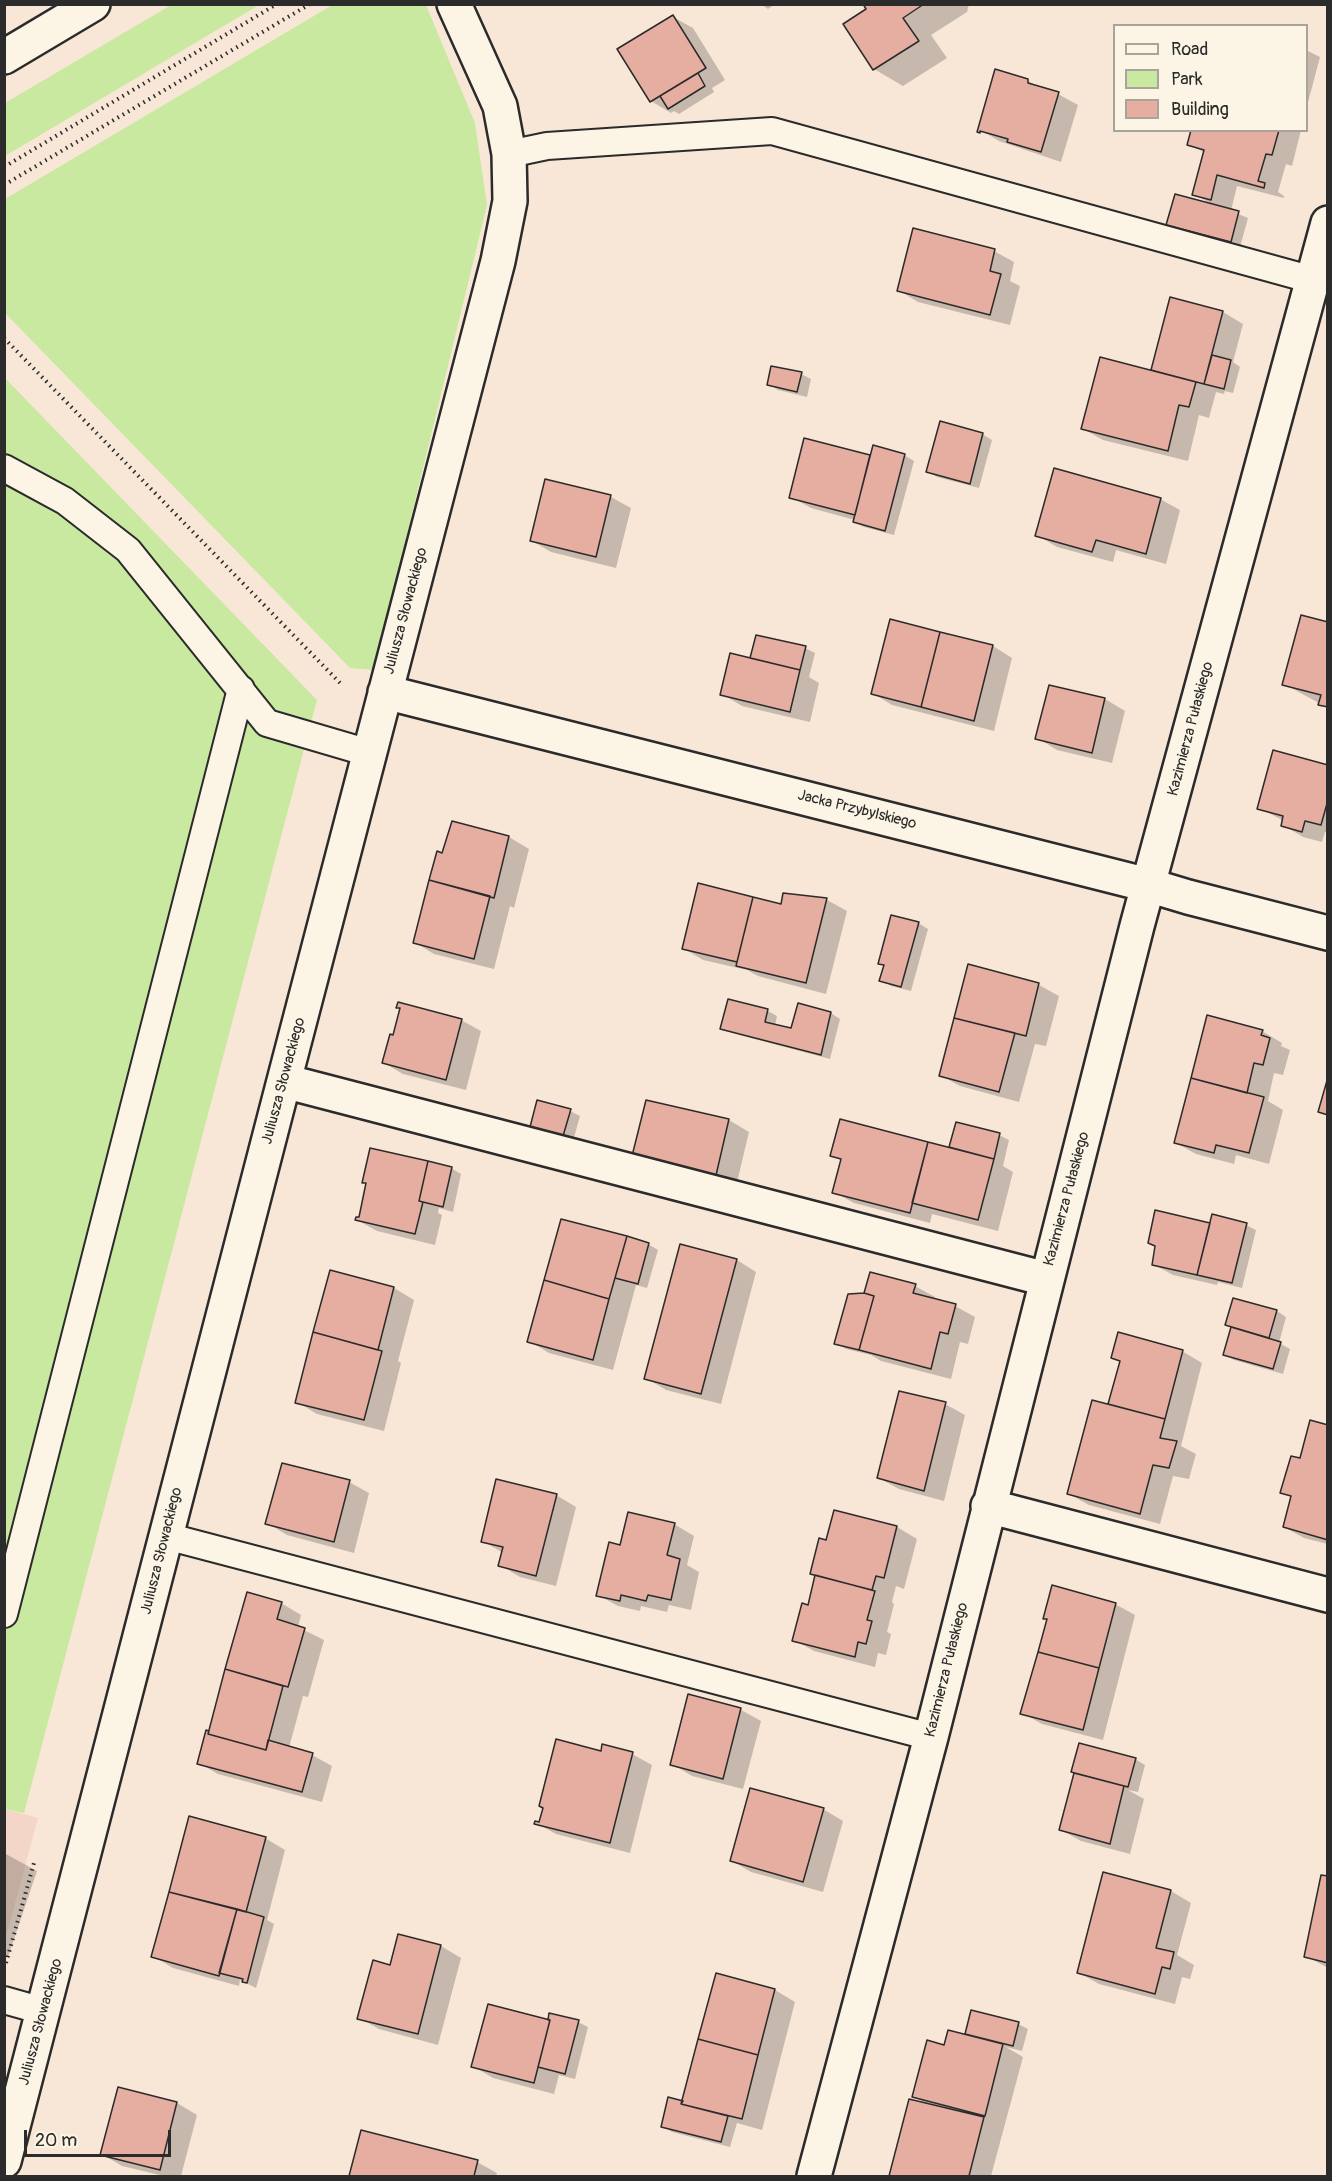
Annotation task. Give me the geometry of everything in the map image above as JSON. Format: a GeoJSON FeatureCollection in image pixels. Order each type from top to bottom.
{"type":"FeatureCollection","features":[{"type":"Feature","properties":{"kind":"street"},"geometry":{"type":"LineString","coordinates":[[4,57],[93,4]]}},
{"type":"Feature","properties":{"kind":"street","name":"Juliusza Słowackiego"},"geometry":{"type":"LineString","coordinates":[[4,2161],[498,261],[510,201],[509,154],[500,106],[454,4]]}},
{"type":"Feature","properties":{"kind":"street","name":"Kazimierza Pułaskiego"},"geometry":{"type":"LineString","coordinates":[[814,2176],[931,1737],[1148,885],[1328,223]]}},
{"type":"Feature","properties":{"kind":"street","name":"Jacka Przybylskiego"},"geometry":{"type":"LineString","coordinates":[[385,692],[1148,885],[1328,933]]}},
{"type":"Feature","properties":{"kind":"street"},"geometry":{"type":"LineString","coordinates":[[284,1081],[1046,1279]]}},
{"type":"Feature","properties":{"kind":"street"},"geometry":{"type":"LineString","coordinates":[[988,1506],[1328,1595]]}},
{"type":"Feature","properties":{"kind":"lane"},"geometry":{"type":"LineString","coordinates":[[509,154],[547,146],[772,131],[1313,280]]}},
{"type":"Feature","properties":{"kind":"lane"},"geometry":{"type":"LineString","coordinates":[[4,468],[65,501],[128,550],[267,723],[369,753]]}},
{"type":"Feature","properties":{"kind":"lane"},"geometry":{"type":"LineString","coordinates":[[4,1614],[241,689]]}},
{"type":"Feature","properties":{"kind":"lane"},"geometry":{"type":"LineString","coordinates":[[166,1536],[931,1737]]}},
{"type":"Feature","properties":{"kind":"lane"},"geometry":{"type":"LineString","coordinates":[[4,2000],[43,2011]]}},
{"type":"Feature","properties":{"kind":"path"},"geometry":{"type":"LineString","coordinates":[[4,167],[277,4]]}},
{"type":"Feature","properties":{"kind":"path"},"geometry":{"type":"LineString","coordinates":[[4,185],[310,4]]}},
{"type":"Feature","properties":{"kind":"shaded area"},"geometry":{"type":"Polygon","coordinates":[[[5,1809],[38,1818],[5,1941],[5,1809]]]}},
{"type":"Feature","properties":{"kind":"green space"},"geometry":{"type":"Polygon","coordinates":[[[334,4],[426,5],[475,123],[487,205],[374,670],[350,668],[5,313],[5,199],[334,4]]]}},
{"type":"Feature","properties":{"kind":"green space"},"geometry":{"type":"Polygon","coordinates":[[[171,5],[259,5],[5,156],[5,103],[171,5]]]}},
{"type":"Feature","properties":{"kind":"green space"},"geometry":{"type":"Polygon","coordinates":[[[5,378],[317,700],[24,1813],[5,1809],[5,378]]]}},
{"type":"Feature","properties":{"kind":"building"},"geometry":{"type":"Polygon","coordinates":[[[863,4],[924,4],[903,18],[919,41],[873,70],[843,24],[866,9],[863,4]]]}},
{"type":"Feature","properties":{"kind":"building"},"geometry":{"type":"Polygon","coordinates":[[[673,15],[706,68],[650,102],[617,49],[673,15]]]}},
{"type":"Feature","properties":{"kind":"building"},"geometry":{"type":"Polygon","coordinates":[[[995,69],[1028,79],[1028,83],[1059,92],[1041,152],[1007,142],[1008,139],[977,132],[995,69]]]}},
{"type":"Feature","properties":{"kind":"building"},"geometry":{"type":"Polygon","coordinates":[[[698,73],[705,86],[668,109],[660,96],[698,73]]]}},
{"type":"Feature","properties":{"kind":"building"},"geometry":{"type":"Polygon","coordinates":[[[1190,132],[1278,132],[1272,155],[1266,154],[1258,181],[1265,183],[1264,188],[1217,175],[1211,200],[1192,195],[1204,150],[1187,145],[1190,132]]]}},
{"type":"Feature","properties":{"kind":"building"},"geometry":{"type":"Polygon","coordinates":[[[1175,194],[1239,211],[1231,242],[1166,225],[1175,194]]]}},
{"type":"Feature","properties":{"kind":"building"},"geometry":{"type":"Polygon","coordinates":[[[913,228],[995,249],[990,271],[1001,274],[990,315],[897,291],[913,228]]]}},
{"type":"Feature","properties":{"kind":"building"},"geometry":{"type":"Polygon","coordinates":[[[1170,297],[1223,311],[1204,384],[1151,370],[1170,297]]]}},
{"type":"Feature","properties":{"kind":"building"},"geometry":{"type":"Polygon","coordinates":[[[1212,355],[1231,360],[1224,389],[1204,384],[1212,355]]]}},
{"type":"Feature","properties":{"kind":"building"},"geometry":{"type":"Polygon","coordinates":[[[1100,357],[1196,382],[1189,407],[1179,405],[1168,451],[1081,429],[1100,357]]]}},
{"type":"Feature","properties":{"kind":"building"},"geometry":{"type":"Polygon","coordinates":[[[771,366],[802,372],[797,392],[767,385],[771,366]]]}},
{"type":"Feature","properties":{"kind":"building"},"geometry":{"type":"Polygon","coordinates":[[[940,421],[983,433],[970,484],[926,472],[940,421]]]}},
{"type":"Feature","properties":{"kind":"building"},"geometry":{"type":"Polygon","coordinates":[[[804,438],[870,455],[855,515],[789,498],[804,438]]]}},
{"type":"Feature","properties":{"kind":"building"},"geometry":{"type":"Polygon","coordinates":[[[873,445],[905,454],[885,531],[853,522],[873,445]]]}},
{"type":"Feature","properties":{"kind":"building"},"geometry":{"type":"Polygon","coordinates":[[[1054,468],[1161,498],[1146,554],[1096,540],[1092,552],[1035,536],[1054,468]]]}},
{"type":"Feature","properties":{"kind":"building"},"geometry":{"type":"Polygon","coordinates":[[[545,479],[611,495],[596,557],[530,541],[545,479]]]}},
{"type":"Feature","properties":{"kind":"building"},"geometry":{"type":"Polygon","coordinates":[[[1301,615],[1328,622],[1328,707],[1318,705],[1321,695],[1282,685],[1301,615]]]}},
{"type":"Feature","properties":{"kind":"building"},"geometry":{"type":"Polygon","coordinates":[[[890,619],[940,632],[921,707],[871,694],[890,619]]]}},
{"type":"Feature","properties":{"kind":"building"},"geometry":{"type":"Polygon","coordinates":[[[940,632],[993,645],[974,721],[921,707],[940,632]]]}},
{"type":"Feature","properties":{"kind":"building"},"geometry":{"type":"Polygon","coordinates":[[[756,635],[806,646],[800,670],[750,658],[756,635]]]}},
{"type":"Feature","properties":{"kind":"building"},"geometry":{"type":"Polygon","coordinates":[[[730,653],[800,670],[790,712],[720,695],[730,653]]]}},
{"type":"Feature","properties":{"kind":"building"},"geometry":{"type":"Polygon","coordinates":[[[1049,685],[1105,698],[1092,753],[1035,739],[1049,685]]]}},
{"type":"Feature","properties":{"kind":"building"},"geometry":{"type":"Polygon","coordinates":[[[1273,750],[1328,765],[1328,800],[1321,825],[1305,821],[1302,832],[1281,826],[1283,816],[1257,809],[1273,750]]]}},
{"type":"Feature","properties":{"kind":"building"},"geometry":{"type":"Polygon","coordinates":[[[452,821],[509,836],[494,898],[429,880],[437,851],[442,853],[452,821]]]}},
{"type":"Feature","properties":{"kind":"building"},"geometry":{"type":"Polygon","coordinates":[[[429,880],[490,896],[474,959],[413,943],[429,880]]]}},
{"type":"Feature","properties":{"kind":"building"},"geometry":{"type":"Polygon","coordinates":[[[698,883],[753,897],[737,962],[682,949],[698,883]]]}},
{"type":"Feature","properties":{"kind":"building"},"geometry":{"type":"Polygon","coordinates":[[[783,893],[827,898],[806,983],[736,966],[753,897],[781,904],[783,893]]]}},
{"type":"Feature","properties":{"kind":"building"},"geometry":{"type":"Polygon","coordinates":[[[891,915],[919,922],[901,987],[879,981],[884,965],[878,964],[891,915]]]}},
{"type":"Feature","properties":{"kind":"building"},"geometry":{"type":"Polygon","coordinates":[[[968,964],[1039,983],[1026,1036],[954,1018],[968,964]]]}},
{"type":"Feature","properties":{"kind":"building"},"geometry":{"type":"Polygon","coordinates":[[[728,999],[768,1009],[765,1022],[791,1028],[798,1003],[831,1012],[821,1055],[720,1029],[728,999]]]}},
{"type":"Feature","properties":{"kind":"building"},"geometry":{"type":"Polygon","coordinates":[[[398,1002],[462,1019],[446,1080],[382,1063],[390,1034],[393,1035],[400,1008],[396,1008],[398,1002]]]}},
{"type":"Feature","properties":{"kind":"building"},"geometry":{"type":"Polygon","coordinates":[[[1207,1015],[1263,1030],[1261,1035],[1270,1038],[1263,1065],[1254,1063],[1247,1093],[1191,1078],[1207,1015]]]}},
{"type":"Feature","properties":{"kind":"building"},"geometry":{"type":"Polygon","coordinates":[[[954,1018],[1015,1033],[999,1092],[939,1076],[954,1018]]]}},
{"type":"Feature","properties":{"kind":"building"},"geometry":{"type":"Polygon","coordinates":[[[1328,1077],[1328,1115],[1318,1112],[1328,1077]]]}},
{"type":"Feature","properties":{"kind":"building"},"geometry":{"type":"Polygon","coordinates":[[[1191,1078],[1264,1097],[1249,1153],[1216,1145],[1214,1153],[1174,1143],[1191,1078]]]}},
{"type":"Feature","properties":{"kind":"building"},"geometry":{"type":"Polygon","coordinates":[[[537,1100],[571,1109],[563,1136],[530,1127],[537,1100]]]}},
{"type":"Feature","properties":{"kind":"building"},"geometry":{"type":"Polygon","coordinates":[[[646,1100],[729,1119],[714,1184],[630,1164],[646,1100]]]}},
{"type":"Feature","properties":{"kind":"building"},"geometry":{"type":"Polygon","coordinates":[[[840,1119],[928,1142],[910,1213],[832,1193],[841,1159],[830,1156],[840,1119]]]}},
{"type":"Feature","properties":{"kind":"building"},"geometry":{"type":"Polygon","coordinates":[[[956,1122],[1000,1133],[994,1159],[949,1147],[956,1122]]]}},
{"type":"Feature","properties":{"kind":"building"},"geometry":{"type":"Polygon","coordinates":[[[928,1142],[994,1159],[978,1220],[912,1203],[928,1142]]]}},
{"type":"Feature","properties":{"kind":"building"},"geometry":{"type":"Polygon","coordinates":[[[370,1148],[428,1161],[419,1201],[423,1202],[415,1234],[355,1220],[359,1217],[366,1183],[362,1183],[370,1148]]]}},
{"type":"Feature","properties":{"kind":"building"},"geometry":{"type":"Polygon","coordinates":[[[428,1161],[452,1167],[443,1207],[419,1201],[428,1161]]]}},
{"type":"Feature","properties":{"kind":"building"},"geometry":{"type":"Polygon","coordinates":[[[1155,1210],[1210,1223],[1197,1275],[1152,1265],[1155,1246],[1148,1243],[1155,1210]]]}},
{"type":"Feature","properties":{"kind":"building"},"geometry":{"type":"Polygon","coordinates":[[[1212,1214],[1247,1223],[1232,1283],[1197,1275],[1212,1214]]]}},
{"type":"Feature","properties":{"kind":"building"},"geometry":{"type":"Polygon","coordinates":[[[561,1219],[627,1236],[609,1299],[544,1280],[561,1219]]]}},
{"type":"Feature","properties":{"kind":"building"},"geometry":{"type":"Polygon","coordinates":[[[627,1236],[649,1243],[638,1284],[615,1278],[627,1236]]]}},
{"type":"Feature","properties":{"kind":"building"},"geometry":{"type":"Polygon","coordinates":[[[680,1244],[737,1259],[701,1394],[644,1379],[680,1244]]]}},
{"type":"Feature","properties":{"kind":"building"},"geometry":{"type":"Polygon","coordinates":[[[330,1270],[394,1287],[378,1350],[313,1332],[330,1270]]]}},
{"type":"Feature","properties":{"kind":"building"},"geometry":{"type":"Polygon","coordinates":[[[870,1272],[916,1284],[913,1293],[956,1304],[948,1334],[940,1332],[931,1369],[859,1350],[874,1296],[864,1293],[870,1272]]]}},
{"type":"Feature","properties":{"kind":"building"},"geometry":{"type":"Polygon","coordinates":[[[544,1280],[609,1299],[593,1360],[527,1342],[544,1280]]]}},
{"type":"Feature","properties":{"kind":"building"},"geometry":{"type":"Polygon","coordinates":[[[864,1293],[874,1296],[859,1350],[834,1344],[848,1294],[864,1293]]]}},
{"type":"Feature","properties":{"kind":"building"},"geometry":{"type":"Polygon","coordinates":[[[1233,1298],[1277,1310],[1269,1338],[1225,1325],[1233,1298]]]}},
{"type":"Feature","properties":{"kind":"building"},"geometry":{"type":"Polygon","coordinates":[[[1231,1327],[1281,1342],[1273,1369],[1223,1355],[1231,1327]]]}},
{"type":"Feature","properties":{"kind":"building"},"geometry":{"type":"Polygon","coordinates":[[[313,1332],[382,1351],[364,1420],[295,1403],[313,1332]]]}},
{"type":"Feature","properties":{"kind":"building"},"geometry":{"type":"Polygon","coordinates":[[[1118,1332],[1183,1350],[1165,1419],[1108,1404],[1120,1361],[1111,1358],[1118,1332]]]}},
{"type":"Feature","properties":{"kind":"building"},"geometry":{"type":"Polygon","coordinates":[[[899,1391],[946,1402],[924,1491],[877,1478],[899,1391]]]}},
{"type":"Feature","properties":{"kind":"building"},"geometry":{"type":"Polygon","coordinates":[[[1092,1400],[1165,1419],[1160,1438],[1177,1441],[1169,1468],[1153,1465],[1140,1514],[1067,1494],[1092,1400]]]}},
{"type":"Feature","properties":{"kind":"building"},"geometry":{"type":"Polygon","coordinates":[[[1310,1420],[1328,1425],[1328,1540],[1283,1527],[1291,1496],[1280,1493],[1291,1456],[1300,1458],[1310,1420]]]}},
{"type":"Feature","properties":{"kind":"building"},"geometry":{"type":"Polygon","coordinates":[[[282,1463],[350,1480],[334,1542],[265,1524],[282,1463]]]}},
{"type":"Feature","properties":{"kind":"building"},"geometry":{"type":"Polygon","coordinates":[[[496,1479],[557,1494],[536,1576],[498,1566],[503,1547],[481,1542],[496,1479]]]}},
{"type":"Feature","properties":{"kind":"building"},"geometry":{"type":"Polygon","coordinates":[[[834,1510],[897,1526],[884,1578],[876,1576],[872,1590],[810,1574],[819,1538],[826,1540],[834,1510]]]}},
{"type":"Feature","properties":{"kind":"building"},"geometry":{"type":"Polygon","coordinates":[[[628,1512],[675,1523],[667,1555],[680,1559],[671,1600],[648,1595],[646,1601],[621,1595],[620,1601],[596,1596],[609,1542],[620,1545],[628,1512]]]}},
{"type":"Feature","properties":{"kind":"building"},"geometry":{"type":"Polygon","coordinates":[[[815,1575],[875,1591],[867,1620],[872,1621],[866,1644],[858,1642],[855,1657],[792,1641],[802,1603],[808,1605],[815,1575]]]}},
{"type":"Feature","properties":{"kind":"building"},"geometry":{"type":"Polygon","coordinates":[[[1052,1585],[1116,1603],[1099,1668],[1038,1652],[1047,1619],[1043,1619],[1052,1585]]]}},
{"type":"Feature","properties":{"kind":"building"},"geometry":{"type":"Polygon","coordinates":[[[247,1592],[282,1602],[277,1619],[305,1628],[288,1687],[225,1669],[247,1592]]]}},
{"type":"Feature","properties":{"kind":"building"},"geometry":{"type":"Polygon","coordinates":[[[1038,1652],[1099,1668],[1083,1730],[1020,1714],[1038,1652]]]}},
{"type":"Feature","properties":{"kind":"building"},"geometry":{"type":"Polygon","coordinates":[[[225,1669],[283,1686],[266,1750],[208,1734],[225,1669]]]}},
{"type":"Feature","properties":{"kind":"building"},"geometry":{"type":"Polygon","coordinates":[[[688,1694],[741,1708],[723,1779],[670,1765],[688,1694]]]}},
{"type":"Feature","properties":{"kind":"building"},"geometry":{"type":"Polygon","coordinates":[[[206,1730],[209,1731],[208,1734],[266,1750],[268,1740],[313,1753],[302,1792],[197,1764],[206,1730]]]}},
{"type":"Feature","properties":{"kind":"building"},"geometry":{"type":"Polygon","coordinates":[[[556,1739],[601,1751],[602,1744],[633,1752],[610,1843],[534,1824],[535,1821],[539,1822],[543,1808],[539,1806],[556,1739]]]}},
{"type":"Feature","properties":{"kind":"building"},"geometry":{"type":"Polygon","coordinates":[[[1079,1743],[1136,1758],[1128,1787],[1071,1772],[1079,1743]]]}},
{"type":"Feature","properties":{"kind":"building"},"geometry":{"type":"Polygon","coordinates":[[[1074,1773],[1124,1786],[1110,1844],[1059,1830],[1074,1773]]]}},
{"type":"Feature","properties":{"kind":"building"},"geometry":{"type":"Polygon","coordinates":[[[750,1788],[824,1808],[803,1882],[730,1861],[750,1788]]]}},
{"type":"Feature","properties":{"kind":"building"},"geometry":{"type":"Polygon","coordinates":[[[189,1816],[266,1837],[246,1912],[169,1892],[189,1816]]]}},
{"type":"Feature","properties":{"kind":"building"},"geometry":{"type":"Polygon","coordinates":[[[1103,1872],[1171,1890],[1156,1948],[1174,1952],[1170,1969],[1162,1967],[1155,1994],[1077,1973],[1103,1872]]]}},
{"type":"Feature","properties":{"kind":"building"},"geometry":{"type":"Polygon","coordinates":[[[1321,1875],[1328,1876],[1328,1963],[1304,1957],[1321,1875]]]}},
{"type":"Feature","properties":{"kind":"building"},"geometry":{"type":"Polygon","coordinates":[[[169,1892],[237,1909],[219,1976],[151,1957],[169,1892]]]}},
{"type":"Feature","properties":{"kind":"building"},"geometry":{"type":"Polygon","coordinates":[[[237,1909],[264,1917],[247,1983],[242,1982],[243,1979],[219,1973],[237,1909]]]}},
{"type":"Feature","properties":{"kind":"building"},"geometry":{"type":"Polygon","coordinates":[[[398,1934],[441,1945],[418,2034],[357,2019],[373,1960],[390,1965],[398,1934]]]}},
{"type":"Feature","properties":{"kind":"building"},"geometry":{"type":"Polygon","coordinates":[[[716,1973],[775,1989],[758,2055],[698,2039],[716,1973]]]}},
{"type":"Feature","properties":{"kind":"building"},"geometry":{"type":"Polygon","coordinates":[[[488,2004],[550,2020],[534,2083],[471,2067],[488,2004]]]}},
{"type":"Feature","properties":{"kind":"building"},"geometry":{"type":"Polygon","coordinates":[[[971,2010],[1019,2022],[1013,2046],[965,2034],[971,2010]]]}},
{"type":"Feature","properties":{"kind":"building"},"geometry":{"type":"Polygon","coordinates":[[[549,2013],[579,2020],[565,2074],[538,2067],[550,2020],[548,2020],[549,2013]]]}},
{"type":"Feature","properties":{"kind":"building"},"geometry":{"type":"Polygon","coordinates":[[[948,2030],[1003,2044],[985,2116],[912,2097],[927,2040],[944,2045],[948,2030]]]}},
{"type":"Feature","properties":{"kind":"building"},"geometry":{"type":"Polygon","coordinates":[[[698,2039],[758,2055],[742,2119],[681,2104],[698,2039]]]}},
{"type":"Feature","properties":{"kind":"building"},"geometry":{"type":"Polygon","coordinates":[[[118,2087],[177,2102],[160,2170],[100,2155],[118,2087]]]}},
{"type":"Feature","properties":{"kind":"building"},"geometry":{"type":"Polygon","coordinates":[[[668,2097],[683,2101],[681,2104],[728,2116],[721,2142],[661,2127],[668,2097]]]}},
{"type":"Feature","properties":{"kind":"building"},"geometry":{"type":"Polygon","coordinates":[[[909,2099],[984,2117],[969,2176],[889,2176],[909,2099]]]}},
{"type":"Feature","properties":{"kind":"building"},"geometry":{"type":"Polygon","coordinates":[[[361,2130],[478,2160],[474,2176],[349,2176],[361,2130]]]}}]}
